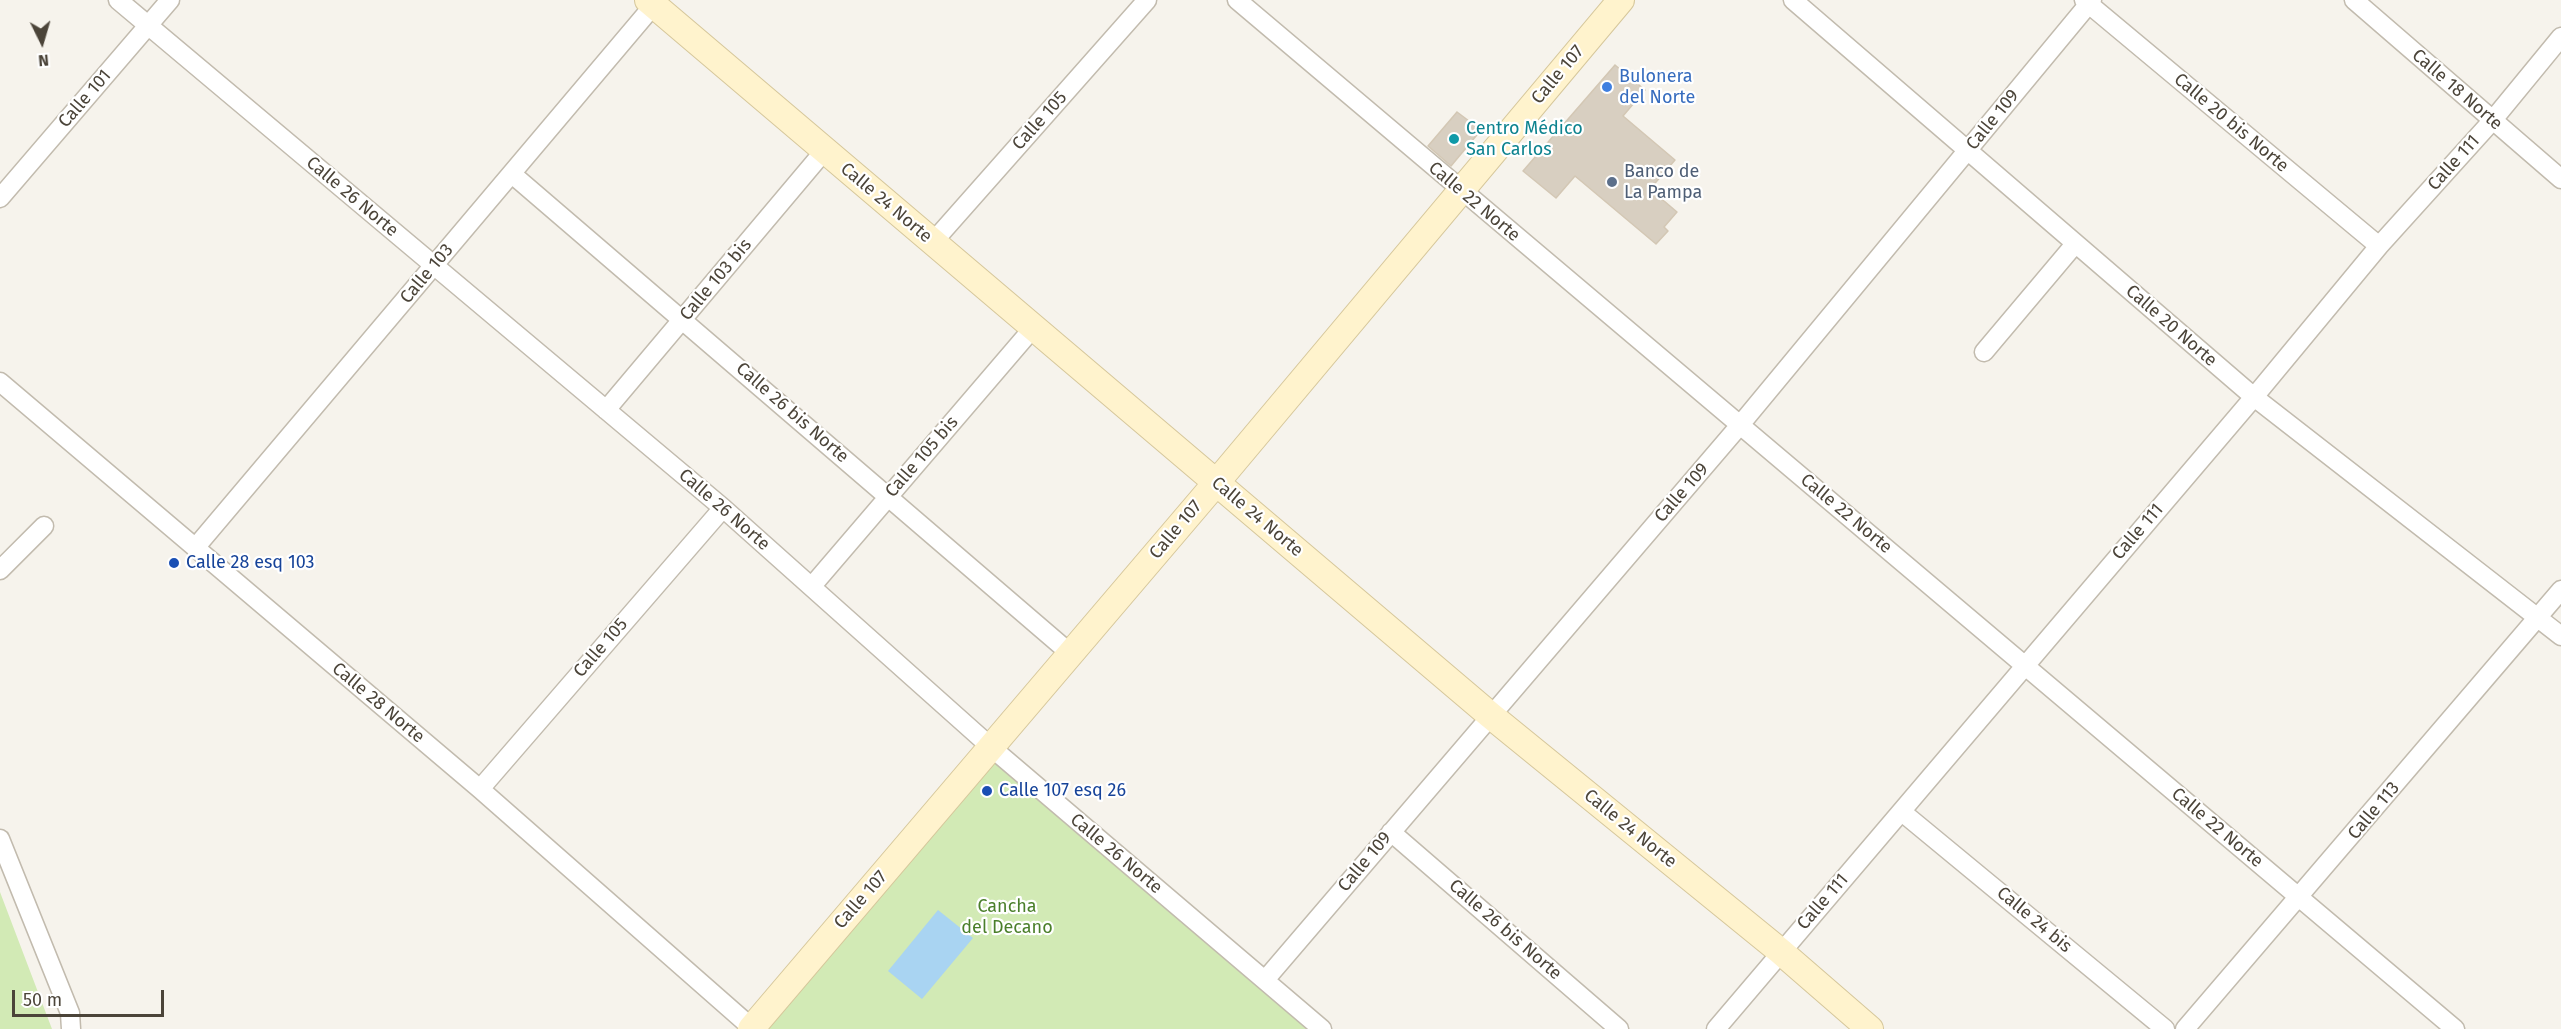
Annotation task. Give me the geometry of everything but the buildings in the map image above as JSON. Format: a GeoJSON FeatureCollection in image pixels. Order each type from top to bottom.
{"type":"FeatureCollection","features":[{"type":"Feature","properties":{"kind":"street","name":"Calle 26 Norte"},"geometry":{"type":"LineString","coordinates":[[118,0],[723,508],[992,748],[1322,1029]]}},
{"type":"Feature","properties":{"kind":"street","name":"Calle 101"},"geometry":{"type":"LineString","coordinates":[[0,198],[170,0]]}},
{"type":"Feature","properties":{"kind":"street","name":"Calle 105"},"geometry":{"type":"LineString","coordinates":[[933,242],[1147,0]]}},
{"type":"Feature","properties":{"kind":"street","name":"Calle 22 Norte"},"geometry":{"type":"LineString","coordinates":[[1237,0],[1459,190],[2455,1029]]}},
{"type":"Feature","properties":{"kind":"street","name":"Calle 107"},"geometry":{"type":"LineString","coordinates":[[752,1028],[992,748],[1621,0]]}},
{"type":"Feature","properties":{"kind":"street","name":"Calle 20 Norte"},"geometry":{"type":"LineString","coordinates":[[1793,0],[2254,397],[2561,636]]}},
{"type":"Feature","properties":{"kind":"street","name":"Calle 18 Norte"},"geometry":{"type":"LineString","coordinates":[[2354,0],[2561,179]]}},
{"type":"Feature","properties":{"kind":"street","name":"Calle 109"},"geometry":{"type":"LineString","coordinates":[[1265,980],[1740,425],[1967,152],[2088,1]]}},
{"type":"Feature","properties":{"kind":"street","name":"Calle 20 bis Norte"},"geometry":{"type":"LineString","coordinates":[[2088,1],[2379,246]]}},
{"type":"Feature","properties":{"kind":"street","name":"Calle 24 Norte"},"geometry":{"type":"LineString","coordinates":[[653,2],[1490,715],[1780,951],[1870,1029]]}},
{"type":"Feature","properties":{"kind":"street","name":"Calle 103"},"geometry":{"type":"LineString","coordinates":[[195,548],[512,174],[653,2]]}},
{"type":"Feature","properties":{"kind":"street","name":"Calle 111"},"geometry":{"type":"LineString","coordinates":[[1716,1029],[1780,951],[1902,812],[2024,665],[2254,397],[2379,246],[2492,121],[2561,37]]}},
{"type":"Feature","properties":{"kind":"street","name":"Calle 103 bis"},"geometry":{"type":"LineString","coordinates":[[606,410],[825,150]]}},
{"type":"Feature","properties":{"kind":"street","name":"Calle 26 bis Norte"},"geometry":{"type":"LineString","coordinates":[[512,174],[684,319],[1071,654]]}},
{"type":"Feature","properties":{"kind":"street"},"geometry":{"type":"LineString","coordinates":[[1984,352],[2075,244]]}},
{"type":"Feature","properties":{"kind":"street","name":"Calle 105 bis"},"geometry":{"type":"LineString","coordinates":[[812,586],[1033,328]]}},
{"type":"Feature","properties":{"kind":"street","name":"Calle 28 Norte"},"geometry":{"type":"LineString","coordinates":[[0,382],[480,789],[752,1028]]}},
{"type":"Feature","properties":{"kind":"street","name":"Calle 105"},"geometry":{"type":"LineString","coordinates":[[480,789],[723,508]]}},
{"type":"Feature","properties":{"kind":"street"},"geometry":{"type":"LineString","coordinates":[[0,570],[44,526]]}},
{"type":"Feature","properties":{"kind":"street","name":"Calle 113"},"geometry":{"type":"LineString","coordinates":[[2185,1029],[2300,898],[2561,590]]}},
{"type":"Feature","properties":{"kind":"street","name":"Calle 24 bis"},"geometry":{"type":"LineString","coordinates":[[1902,812],[2165,1029]]}},
{"type":"Feature","properties":{"kind":"street","name":"Calle 26 bis Norte"},"geometry":{"type":"LineString","coordinates":[[1391,832],[1619,1029]]}},
{"type":"Feature","properties":{"kind":"street"},"geometry":{"type":"LineString","coordinates":[[0,838],[70,1013],[71,1029]]}},
{"type":"Feature","properties":{"kind":"green space","name":"Cancha del Decano"},"geometry":{"type":"Polygon","coordinates":[[[993,759],[1313,1029],[763,1029],[993,759]]]}},
{"type":"Feature","properties":{"kind":"green space"},"geometry":{"type":"Polygon","coordinates":[[[0,892],[52,1029],[0,1029],[0,892]]]}},
{"type":"Feature","properties":{"kind":"water"},"geometry":{"type":"Polygon","coordinates":[[[938,910],[973,938],[922,999],[888,971],[938,910]]]}},
{"type":"Feature","properties":{"kind":"place","name":"Bulonera del Norte"},"geometry":{"type":"Point","coordinates":[1607,87]}},
{"type":"Feature","properties":{"kind":"place","name":"Centro Médico San Carlos"},"geometry":{"type":"Point","coordinates":[1454,139]}},
{"type":"Feature","properties":{"kind":"place","name":"Banco de La Pampa"},"geometry":{"type":"Point","coordinates":[1612,182]}},
{"type":"Feature","properties":{"kind":"place","name":"Calle 28 esq 103"},"geometry":{"type":"Point","coordinates":[174,563]}},
{"type":"Feature","properties":{"kind":"place","name":"Calle 107 esq 26"},"geometry":{"type":"Point","coordinates":[987,791]}}]}
